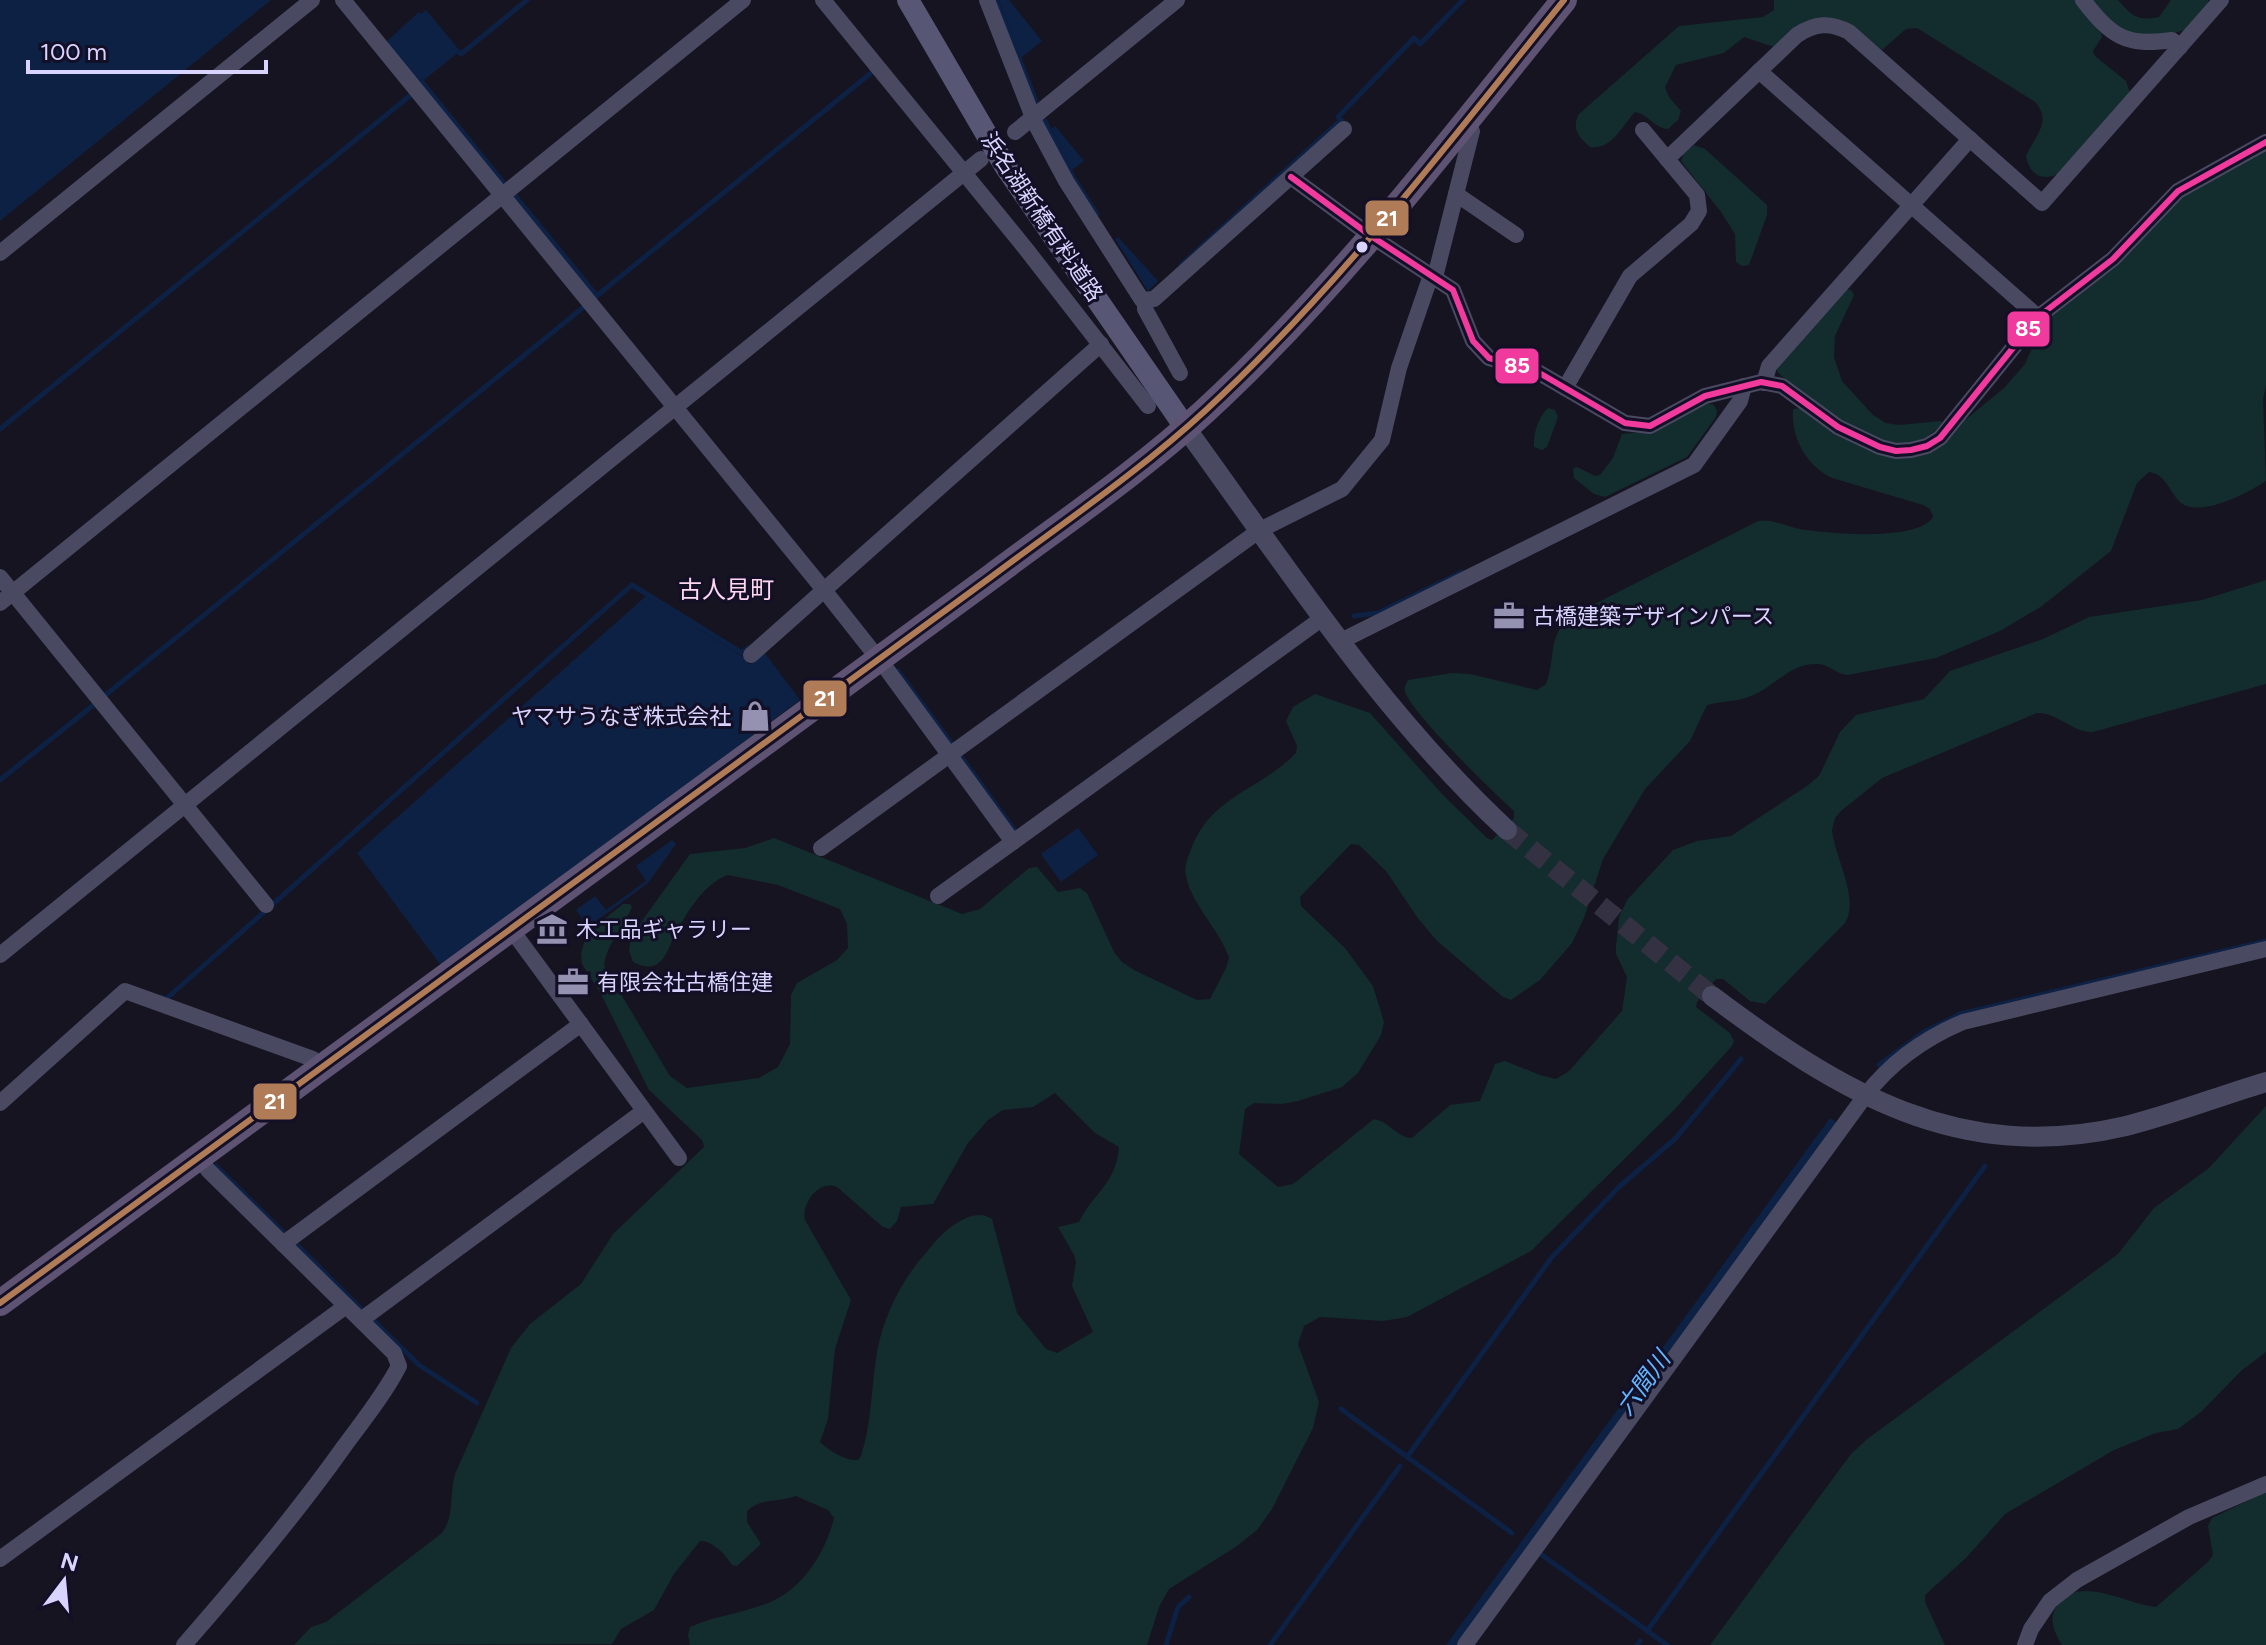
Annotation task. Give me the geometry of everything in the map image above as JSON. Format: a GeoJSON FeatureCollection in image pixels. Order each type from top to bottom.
{"type":"FeatureCollection","features":[{"type":"Feature","properties":{"kind":"main road","name":"浜名湖新橋有料道路"},"geometry":{"type":"LineString","coordinates":[[908,0],[1005,166],[1185,427]]}},
{"type":"Feature","properties":{"kind":"main road"},"geometry":{"type":"LineString","coordinates":[[0,1303],[1106,491],[1185,427],[1275,343],[1371,236],[1564,0]]}},
{"type":"Feature","properties":{"kind":"street"},"geometry":{"type":"LineString","coordinates":[[0,253],[312,0]]}},
{"type":"Feature","properties":{"kind":"street"},"geometry":{"type":"LineString","coordinates":[[343,0],[824,590],[1013,842]]}},
{"type":"Feature","properties":{"kind":"street"},"geometry":{"type":"LineString","coordinates":[[6,598],[743,0]]}},
{"type":"Feature","properties":{"kind":"street"},"geometry":{"type":"LineString","coordinates":[[823,0],[1148,406]]}},
{"type":"Feature","properties":{"kind":"street"},"geometry":{"type":"LineString","coordinates":[[987,0],[1033,117],[1066,181],[1138,295],[1145,301],[1145,309],[1180,373]]}},
{"type":"Feature","properties":{"kind":"street"},"geometry":{"type":"LineString","coordinates":[[1015,132],[1177,0]]}},
{"type":"Feature","properties":{"kind":"street"},"geometry":{"type":"LineString","coordinates":[[2083,0],[2110,31],[2124,39],[2140,43],[2172,40],[2180,47]]}},
{"type":"Feature","properties":{"kind":"street"},"geometry":{"type":"LineString","coordinates":[[1667,159],[1806,29],[1817,25],[1839,27],[1849,32],[2042,203],[2221,0]]}},
{"type":"Feature","properties":{"kind":"street"},"geometry":{"type":"LineString","coordinates":[[1759,71],[2038,317]]}},
{"type":"Feature","properties":{"kind":"street"},"geometry":{"type":"LineString","coordinates":[[821,848],[1260,530],[1342,489],[1377,448],[1386,430],[1399,368],[1433,276],[1472,131],[1463,124]]}},
{"type":"Feature","properties":{"kind":"street"},"geometry":{"type":"LineString","coordinates":[[1145,301],[1154,299],[1344,129]]}},
{"type":"Feature","properties":{"kind":"street"},"geometry":{"type":"LineString","coordinates":[[1565,388],[1630,276],[1696,218],[1697,195],[1643,130]]}},
{"type":"Feature","properties":{"kind":"street"},"geometry":{"type":"LineString","coordinates":[[1764,383],[1769,366],[1970,139]]}},
{"type":"Feature","properties":{"kind":"street"},"geometry":{"type":"LineString","coordinates":[[1291,177],[1371,236],[1453,290],[1473,341],[1480,350],[1500,363],[1536,371],[1625,423],[1650,426],[1705,396],[1764,383],[1782,386],[1859,439],[1896,451],[1927,446],[1951,426],[2038,317],[2113,259],[2178,191],[2266,142]]}},
{"type":"Feature","properties":{"kind":"street"},"geometry":{"type":"LineString","coordinates":[[0,955],[981,159]]}},
{"type":"Feature","properties":{"kind":"street"},"geometry":{"type":"LineString","coordinates":[[1456,194],[1516,235]]}},
{"type":"Feature","properties":{"kind":"street"},"geometry":{"type":"LineString","coordinates":[[751,655],[1101,344]]}},
{"type":"Feature","properties":{"kind":"street"},"geometry":{"type":"LineString","coordinates":[[1341,641],[1694,465],[1740,401],[1744,386]]}},
{"type":"Feature","properties":{"kind":"street"},"geometry":{"type":"LineString","coordinates":[[1185,427],[1341,641],[1431,755],[1507,830]]}},
{"type":"Feature","properties":{"kind":"street"},"geometry":{"type":"LineString","coordinates":[[0,577],[6,598],[185,805],[266,905]]}},
{"type":"Feature","properties":{"kind":"street"},"geometry":{"type":"LineString","coordinates":[[938,896],[1324,617]]}},
{"type":"Feature","properties":{"kind":"street"},"geometry":{"type":"LineString","coordinates":[[511,929],[679,1158]]}},
{"type":"Feature","properties":{"kind":"street"},"geometry":{"type":"LineString","coordinates":[[1465,1645],[1881,1075],[1911,1050],[1963,1022],[2266,949]]}},
{"type":"Feature","properties":{"kind":"street"},"geometry":{"type":"LineString","coordinates":[[0,1103],[125,991],[313,1059],[320,1069]]}},
{"type":"Feature","properties":{"kind":"street"},"geometry":{"type":"LineString","coordinates":[[1712,996],[1786,1049],[1865,1096],[1894,1109],[1956,1127],[2000,1134],[2058,1135],[2126,1126],[2266,1082]]}},
{"type":"Feature","properties":{"kind":"street"},"geometry":{"type":"LineString","coordinates":[[283,1244],[581,1024]]}},
{"type":"Feature","properties":{"kind":"street"},"geometry":{"type":"LineString","coordinates":[[361,1320],[644,1111]]}},
{"type":"Feature","properties":{"kind":"street"},"geometry":{"type":"LineString","coordinates":[[184,1645],[306,1500],[399,1366],[394,1353],[208,1170],[199,1157]]}},
{"type":"Feature","properties":{"kind":"street"},"geometry":{"type":"LineString","coordinates":[[0,1559],[346,1306]]}},
{"type":"Feature","properties":{"kind":"street"},"geometry":{"type":"LineString","coordinates":[[2025,1645],[2031,1629],[2050,1601],[2077,1580],[2189,1517],[2266,1484]]}},
{"type":"Feature","properties":{"kind":"green space"},"geometry":{"type":"Polygon","coordinates":[[[1774,0],[2075,0],[2101,33],[2102,37],[2093,51],[2095,56],[2126,81],[2130,93],[2062,172],[2049,177],[2039,176],[2031,169],[2026,156],[2042,123],[2040,109],[2035,102],[1917,28],[1906,29],[1882,50],[1841,21],[1774,47],[1744,37],[1724,53],[1676,65],[1665,87],[1681,111],[1678,120],[1668,129],[1635,112],[1616,136],[1604,145],[1590,147],[1580,136],[1576,128],[1579,114],[1679,26],[1763,17],[1774,10],[1774,0]]]}},
{"type":"Feature","properties":{"kind":"green space"},"geometry":{"type":"Polygon","coordinates":[[[2090,0],[2118,0],[2131,13],[2145,19],[2159,17],[2171,0],[2208,0],[2209,3],[2185,30],[2142,37],[2111,22],[2090,0]]]}},
{"type":"Feature","properties":{"kind":"green space"},"geometry":{"type":"Polygon","coordinates":[[[1694,145],[1705,149],[1767,205],[1767,215],[1749,265],[1742,266],[1736,262],[1735,234],[1681,161],[1684,153],[1694,145]]]}},
{"type":"Feature","properties":{"kind":"green space"},"geometry":{"type":"Polygon","coordinates":[[[2266,151],[2266,386],[2263,399],[2266,481],[2222,503],[2198,508],[2179,501],[2163,479],[2149,472],[2137,483],[2111,551],[2042,606],[2000,631],[1936,658],[1848,675],[1823,665],[1809,664],[1791,671],[1751,696],[1707,705],[1690,741],[1645,789],[1603,859],[1584,918],[1572,943],[1540,980],[1511,1000],[1503,997],[1437,941],[1386,871],[1359,845],[1351,844],[1300,897],[1301,906],[1345,948],[1373,986],[1384,1022],[1381,1035],[1358,1073],[1342,1087],[1298,1101],[1254,1103],[1245,1109],[1239,1154],[1278,1187],[1293,1184],[1374,1119],[1412,1138],[1450,1105],[1480,1101],[1495,1064],[1505,1061],[1556,1079],[1569,1071],[1622,1011],[1627,977],[1616,954],[1619,917],[1627,900],[1673,850],[1697,841],[1731,836],[1819,776],[1840,732],[1856,715],[1924,699],[1950,671],[2043,639],[2089,617],[2202,600],[2266,580],[2266,684],[2093,732],[2037,713],[1882,778],[1841,811],[1835,818],[1832,830],[1850,902],[1845,923],[1765,1004],[1750,1001],[1723,979],[1716,979],[1696,1007],[1730,1033],[1734,1041],[1732,1046],[1674,1110],[1531,1251],[1407,1317],[1383,1321],[1320,1317],[1304,1326],[1298,1344],[1319,1402],[1313,1428],[1272,1509],[1257,1530],[1169,1589],[1159,1607],[1147,1645],[690,1645],[690,1627],[781,1597],[811,1568],[825,1544],[834,1518],[828,1510],[796,1496],[765,1502],[747,1511],[747,1522],[761,1544],[737,1566],[732,1565],[714,1546],[700,1541],[674,1574],[654,1610],[621,1629],[612,1644],[294,1645],[311,1627],[326,1622],[442,1533],[449,1519],[455,1474],[511,1348],[530,1324],[581,1284],[613,1234],[704,1147],[702,1140],[649,1090],[601,994],[582,964],[581,953],[587,933],[623,904],[632,907],[612,943],[604,966],[670,1076],[687,1088],[759,1078],[778,1067],[790,1044],[791,995],[797,983],[837,960],[848,948],[847,924],[840,909],[778,885],[728,875],[711,885],[696,901],[660,962],[648,967],[633,962],[629,951],[631,936],[690,854],[745,848],[774,838],[962,914],[980,909],[1029,868],[1037,867],[1058,892],[1080,888],[1087,893],[1114,952],[1122,962],[1197,1000],[1210,999],[1229,958],[1189,886],[1185,873],[1187,861],[1198,833],[1209,818],[1296,753],[1297,746],[1286,721],[1293,707],[1315,694],[1370,713],[1442,794],[1492,840],[1514,818],[1514,811],[1421,716],[1405,691],[1408,680],[1452,673],[1470,674],[1537,690],[1546,684],[1555,641],[1569,617],[1758,521],[1855,534],[1894,533],[1924,525],[1933,517],[1930,509],[1923,505],[1832,478],[1815,466],[1798,440],[1793,409],[1801,408],[1845,438],[1895,458],[1965,420],[2004,388],[2025,364],[2043,323],[2118,265],[2183,197],[2266,151]],[[1055,1093],[1033,1107],[1003,1110],[988,1120],[968,1143],[933,1204],[901,1207],[897,1221],[890,1229],[883,1227],[837,1187],[830,1185],[813,1194],[806,1207],[805,1220],[851,1300],[835,1349],[828,1419],[820,1442],[848,1459],[858,1460],[861,1456],[877,1352],[892,1304],[911,1272],[934,1243],[952,1226],[967,1218],[982,1215],[992,1219],[1017,1313],[1046,1349],[1057,1353],[1093,1332],[1072,1286],[1076,1262],[1074,1255],[1058,1227],[1079,1222],[1114,1170],[1119,1147],[1095,1133],[1055,1093]]]}},
{"type":"Feature","properties":{"kind":"green space"},"geometry":{"type":"Polygon","coordinates":[[[1846,289],[1854,295],[1835,336],[1834,357],[1842,381],[1873,415],[1886,423],[1899,425],[1941,421],[1927,436],[1911,443],[1894,443],[1876,438],[1841,419],[1777,371],[1777,366],[1846,289]]]}},
{"type":"Feature","properties":{"kind":"green space"},"geometry":{"type":"Polygon","coordinates":[[[1707,403],[1714,405],[1716,417],[1687,457],[1605,497],[1594,494],[1574,478],[1573,469],[1577,467],[1595,476],[1600,475],[1613,458],[1622,434],[1651,431],[1707,403]]]}},
{"type":"Feature","properties":{"kind":"green space"},"geometry":{"type":"Polygon","coordinates":[[[1548,408],[1555,410],[1558,417],[1547,447],[1542,450],[1534,447],[1534,436],[1548,408]]]}},
{"type":"Feature","properties":{"kind":"green space"},"geometry":{"type":"Polygon","coordinates":[[[2266,1106],[2266,1352],[2178,1429],[2156,1433],[2114,1450],[2005,1514],[1967,1557],[1925,1595],[1925,1602],[1945,1645],[1710,1645],[1851,1454],[2118,1254],[2154,1208],[2209,1168],[2266,1106]]]}},
{"type":"Feature","properties":{"kind":"green space"},"geometry":{"type":"Polygon","coordinates":[[[2266,1492],[2266,1645],[2062,1645],[2055,1632],[2053,1618],[2055,1609],[2064,1598],[2075,1592],[2088,1591],[2156,1607],[2213,1555],[2208,1526],[2212,1518],[2266,1492]]]}},
{"type":"Feature","properties":{"kind":"water"},"geometry":{"type":"Polygon","coordinates":[[[0,0],[271,0],[0,221],[0,0]]]}},
{"type":"Feature","properties":{"kind":"water"},"geometry":{"type":"Polygon","coordinates":[[[999,0],[1009,0],[1042,41],[1021,58],[999,0]]]}},
{"type":"Feature","properties":{"kind":"water"},"geometry":{"type":"Polygon","coordinates":[[[426,10],[460,51],[419,84],[385,43],[419,12],[421,14],[426,10]]]}},
{"type":"Feature","properties":{"kind":"water"},"geometry":{"type":"Polygon","coordinates":[[[1055,126],[1084,161],[1072,170],[1052,129],[1055,126]]]}},
{"type":"Feature","properties":{"kind":"water"},"geometry":{"type":"Polygon","coordinates":[[[1118,237],[1158,281],[1148,291],[1115,239],[1118,237]]]}},
{"type":"Feature","properties":{"kind":"water"},"geometry":{"type":"Polygon","coordinates":[[[646,596],[743,657],[749,665],[764,652],[800,700],[442,967],[357,853],[646,596]]]}},
{"type":"Feature","properties":{"kind":"water"},"geometry":{"type":"Polygon","coordinates":[[[1078,828],[1098,855],[1061,882],[1041,854],[1078,828]]]}},
{"type":"Feature","properties":{"kind":"water"},"geometry":{"type":"Polygon","coordinates":[[[672,840],[676,844],[648,883],[588,927],[576,910],[595,896],[606,910],[646,881],[636,866],[672,840]]]}},
{"type":"Feature","properties":{"kind":"water","name":"六間川"},"geometry":{"type":"Polygon","coordinates":[[[1830,1118],[1838,1123],[1458,1645],[1446,1645],[1830,1118]]]}},
{"type":"Feature","properties":{"kind":"waterway"},"geometry":{"type":"LineString","coordinates":[[459,52],[461,54],[527,0]]}},
{"type":"Feature","properties":{"kind":"waterway"},"geometry":{"type":"LineString","coordinates":[[996,0],[1036,101]]}},
{"type":"Feature","properties":{"kind":"waterway"},"geometry":{"type":"LineString","coordinates":[[1181,265],[1341,120],[1338,117],[1414,38],[1420,44],[1463,0]]}},
{"type":"Feature","properties":{"kind":"waterway"},"geometry":{"type":"LineString","coordinates":[[594,298],[871,73]]}},
{"type":"Feature","properties":{"kind":"waterway"},"geometry":{"type":"LineString","coordinates":[[422,82],[503,182]]}},
{"type":"Feature","properties":{"kind":"waterway"},"geometry":{"type":"LineString","coordinates":[[0,429],[412,94]]}},
{"type":"Feature","properties":{"kind":"waterway"},"geometry":{"type":"LineString","coordinates":[[1045,121],[1073,177],[1097,214]]}},
{"type":"Feature","properties":{"kind":"waterway"},"geometry":{"type":"LineString","coordinates":[[516,197],[597,296]]}},
{"type":"Feature","properties":{"kind":"waterway"},"geometry":{"type":"LineString","coordinates":[[103,697],[585,306]]}},
{"type":"Feature","properties":{"kind":"waterway"},"geometry":{"type":"LineString","coordinates":[[1405,600],[1462,572]]}},
{"type":"Feature","properties":{"kind":"waterway"},"geometry":{"type":"LineString","coordinates":[[161,997],[166,999],[632,585],[742,653],[748,648]]}},
{"type":"Feature","properties":{"kind":"waterway"},"geometry":{"type":"LineString","coordinates":[[1354,616],[1378,613],[1402,601]]}},
{"type":"Feature","properties":{"kind":"waterway"},"geometry":{"type":"LineString","coordinates":[[898,671],[954,747]]}},
{"type":"Feature","properties":{"kind":"waterway"},"geometry":{"type":"LineString","coordinates":[[0,780],[96,703]]}},
{"type":"Feature","properties":{"kind":"waterway"},"geometry":{"type":"LineString","coordinates":[[959,754],[1015,831]]}},
{"type":"Feature","properties":{"kind":"waterway"},"geometry":{"type":"LineString","coordinates":[[1879,1065],[1924,1032],[1960,1014],[2266,941]]}},
{"type":"Feature","properties":{"kind":"waterway"},"geometry":{"type":"LineString","coordinates":[[1407,1457],[1552,1257],[1620,1186],[1676,1138],[1741,1059]]}},
{"type":"Feature","properties":{"kind":"waterway"},"geometry":{"type":"LineString","coordinates":[[216,1166],[286,1235]]}},
{"type":"Feature","properties":{"kind":"waterway"},"geometry":{"type":"LineString","coordinates":[[1647,1631],[1985,1166]]}},
{"type":"Feature","properties":{"kind":"waterway"},"geometry":{"type":"LineString","coordinates":[[295,1243],[363,1311]]}},
{"type":"Feature","properties":{"kind":"waterway"},"geometry":{"type":"LineString","coordinates":[[372,1319],[419,1365],[477,1403]]}},
{"type":"Feature","properties":{"kind":"waterway"},"geometry":{"type":"LineString","coordinates":[[1341,1409],[1512,1533]]}},
{"type":"Feature","properties":{"kind":"waterway"},"geometry":{"type":"LineString","coordinates":[[1270,1645],[1400,1466]]}},
{"type":"Feature","properties":{"kind":"waterway"},"geometry":{"type":"LineString","coordinates":[[1542,1555],[1667,1645]]}},
{"type":"Feature","properties":{"kind":"waterway"},"geometry":{"type":"LineString","coordinates":[[1166,1645],[1178,1607],[1189,1597]]}},
{"type":"Feature","properties":{"kind":"waterway"},"geometry":{"type":"LineString","coordinates":[[1637,1645],[1640,1641]]}},
{"type":"Feature","properties":{"kind":"tunnel"},"geometry":{"type":"LineString","coordinates":[[1507,830],[1712,996]]}},
{"type":"Feature","properties":{"kind":"transit line","name":"21"},"geometry":{"type":"LineString","coordinates":[[0,1303],[1155,454],[1255,363],[1348,263],[1564,0]]}},
{"type":"Feature","properties":{"kind":"transit line","name":"85"},"geometry":{"type":"LineString","coordinates":[[1291,177],[1371,236],[1453,290],[1473,341],[1489,358],[1536,371],[1625,423],[1650,426],[1705,396],[1761,382],[1782,386],[1838,427],[1880,447],[1896,451],[1927,446],[1940,438],[2038,317],[2113,259],[2178,191],[2266,142]]}},
{"type":"Feature","properties":{"kind":"place","name":"古橋建築デザインパース"},"geometry":{"type":"Point","coordinates":[1509,616]}},
{"type":"Feature","properties":{"kind":"place","name":"ヤマサうなぎ株式会社"},"geometry":{"type":"Point","coordinates":[755,716]}},
{"type":"Feature","properties":{"kind":"place","name":"木工品ギャラリー"},"geometry":{"type":"Point","coordinates":[552,929]}},
{"type":"Feature","properties":{"kind":"place","name":"有限会社古橋住建"},"geometry":{"type":"Point","coordinates":[573,982]}},
{"type":"Feature","properties":{"kind":"district","name":"古人見町"},"geometry":{"type":"Point","coordinates":[726,589]}}]}
